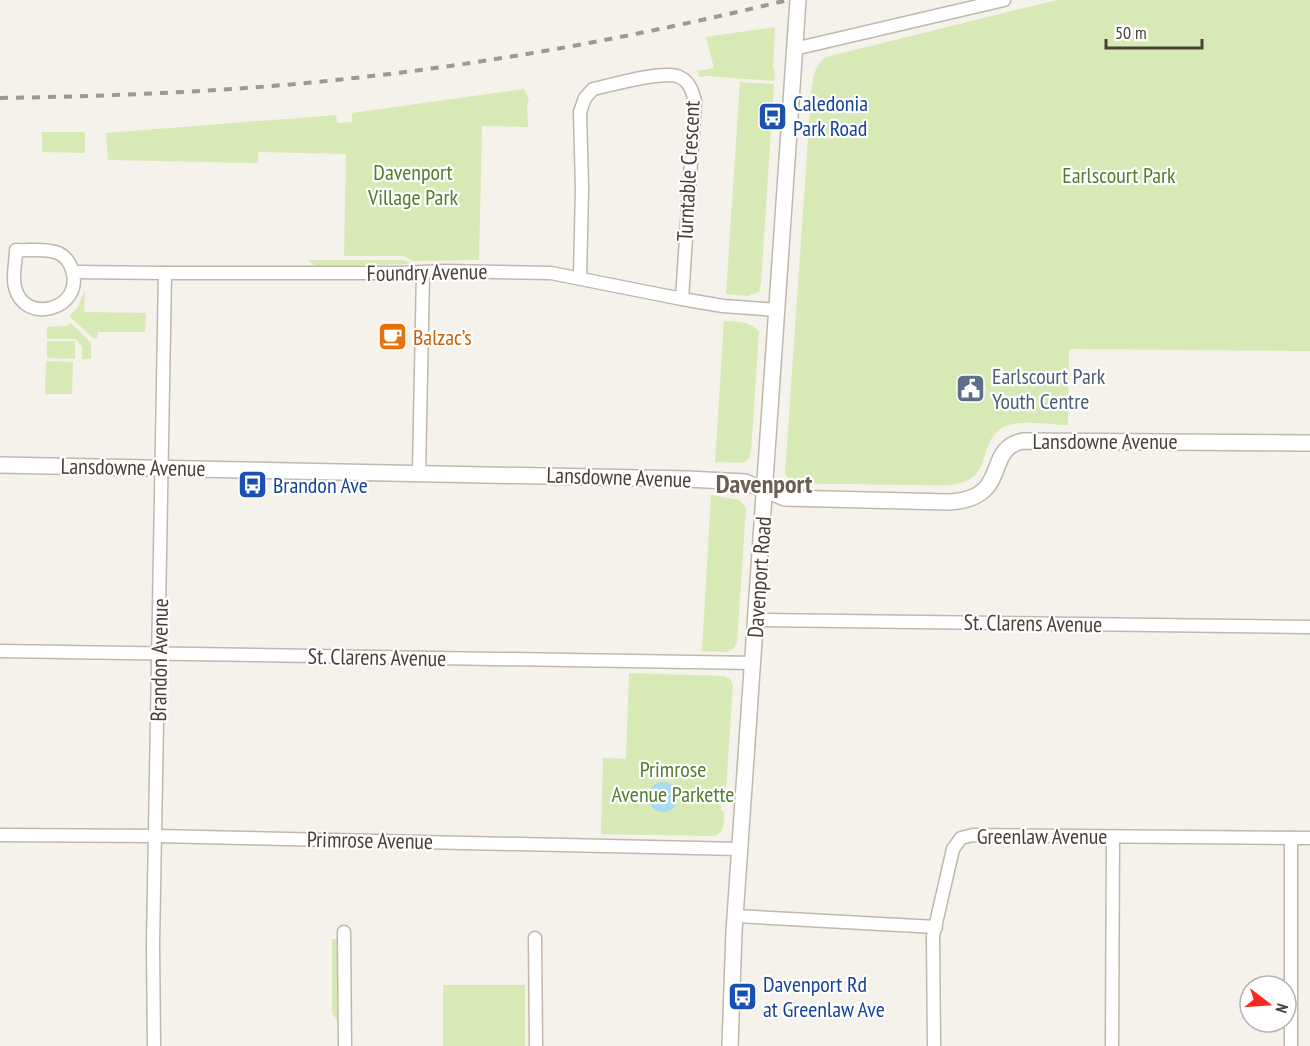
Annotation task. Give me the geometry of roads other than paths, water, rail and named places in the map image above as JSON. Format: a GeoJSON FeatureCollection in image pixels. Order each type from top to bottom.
{"type":"FeatureCollection","features":[{"type":"Feature","properties":{"kind":"street","name":"Davenport Road"},"geometry":{"type":"LineString","coordinates":[[730,1046],[735,916],[798,0]]}},
{"type":"Feature","properties":{"kind":"street"},"geometry":{"type":"LineString","coordinates":[[794,49],[1004,0]]}},
{"type":"Feature","properties":{"kind":"street","name":"Turntable Crescent"},"geometry":{"type":"LineString","coordinates":[[580,277],[582,189],[580,112],[585,98],[593,89],[665,75],[678,76],[691,87],[695,101],[681,299]]}},
{"type":"Feature","properties":{"kind":"street"},"geometry":{"type":"LineString","coordinates":[[16,250],[51,251],[59,254],[65,258],[73,272],[73,287],[65,301],[52,309],[36,309],[21,300],[15,287],[16,250]]}},
{"type":"Feature","properties":{"kind":"street","name":"Foundry Avenue"},"geometry":{"type":"LineString","coordinates":[[73,272],[551,273],[681,299],[777,310]]}},
{"type":"Feature","properties":{"kind":"street","name":"Brandon Avenue"},"geometry":{"type":"LineString","coordinates":[[154,1046],[153,944],[165,273]]}},
{"type":"Feature","properties":{"kind":"street"},"geometry":{"type":"LineString","coordinates":[[419,472],[423,273]]}},
{"type":"Feature","properties":{"kind":"street","name":"Lansdowne Avenue"},"geometry":{"type":"LineString","coordinates":[[0,465],[419,472],[711,480],[745,482],[785,498],[806,500],[965,501],[978,496],[990,484],[1005,448],[1023,441],[1310,443]]}},
{"type":"Feature","properties":{"kind":"street","name":"St. Clarens Avenue"},"geometry":{"type":"LineString","coordinates":[[757,620],[1310,627]]}},
{"type":"Feature","properties":{"kind":"street","name":"St. Clarens Avenue"},"geometry":{"type":"LineString","coordinates":[[0,651],[753,663]]}},
{"type":"Feature","properties":{"kind":"street","name":"Primrose Avenue"},"geometry":{"type":"LineString","coordinates":[[0,835],[156,836],[740,849]]}},
{"type":"Feature","properties":{"kind":"street","name":"Greenlaw Avenue"},"geometry":{"type":"LineString","coordinates":[[936,927],[953,849],[961,838],[973,835],[1310,838]]}},
{"type":"Feature","properties":{"kind":"street"},"geometry":{"type":"LineString","coordinates":[[1112,1046],[1113,837]]}},
{"type":"Feature","properties":{"kind":"street"},"geometry":{"type":"LineString","coordinates":[[1291,838],[1292,1046]]}},
{"type":"Feature","properties":{"kind":"street"},"geometry":{"type":"LineString","coordinates":[[735,916],[936,927],[933,936],[934,1046]]}},
{"type":"Feature","properties":{"kind":"street"},"geometry":{"type":"LineString","coordinates":[[344,932],[345,1046]]}},
{"type":"Feature","properties":{"kind":"street"},"geometry":{"type":"LineString","coordinates":[[535,938],[536,1046]]}},
{"type":"Feature","properties":{"kind":"water"},"geometry":{"type":"Polygon","coordinates":[[[663,782],[674,786],[678,797],[674,808],[663,812],[652,808],[648,797],[652,786],[663,782]]]}},
{"type":"Feature","properties":{"kind":"railway"},"geometry":{"type":"LineString","coordinates":[[0,98],[227,89],[318,82],[417,70],[577,45],[788,0]]}},
{"type":"Feature","properties":{"kind":"place","name":"Caledonia Park Road"},"geometry":{"type":"Point","coordinates":[772,116]}},
{"type":"Feature","properties":{"kind":"place","name":"Balzac’s"},"geometry":{"type":"Point","coordinates":[392,337]}},
{"type":"Feature","properties":{"kind":"place","name":"Earlscourt Park Youth Centre"},"geometry":{"type":"Point","coordinates":[971,389]}},
{"type":"Feature","properties":{"kind":"place","name":"Brandon Ave"},"geometry":{"type":"Point","coordinates":[252,485]}},
{"type":"Feature","properties":{"kind":"place","name":"Davenport Rd at Greenlaw Ave"},"geometry":{"type":"Point","coordinates":[742,997]}},
{"type":"Feature","properties":{"kind":"district","name":"Davenport"},"geometry":{"type":"Point","coordinates":[764,483]}},
{"type":"Feature","properties":{"kind":"park label","name":"Earlscourt Park"},"geometry":{"type":"Point","coordinates":[1119,175]}},
{"type":"Feature","properties":{"kind":"park label","name":"Davenport Village Park"},"geometry":{"type":"Point","coordinates":[413,184]}},
{"type":"Feature","properties":{"kind":"park label","name":"Primrose Avenue Parkette"},"geometry":{"type":"Point","coordinates":[673,782]}}]}
